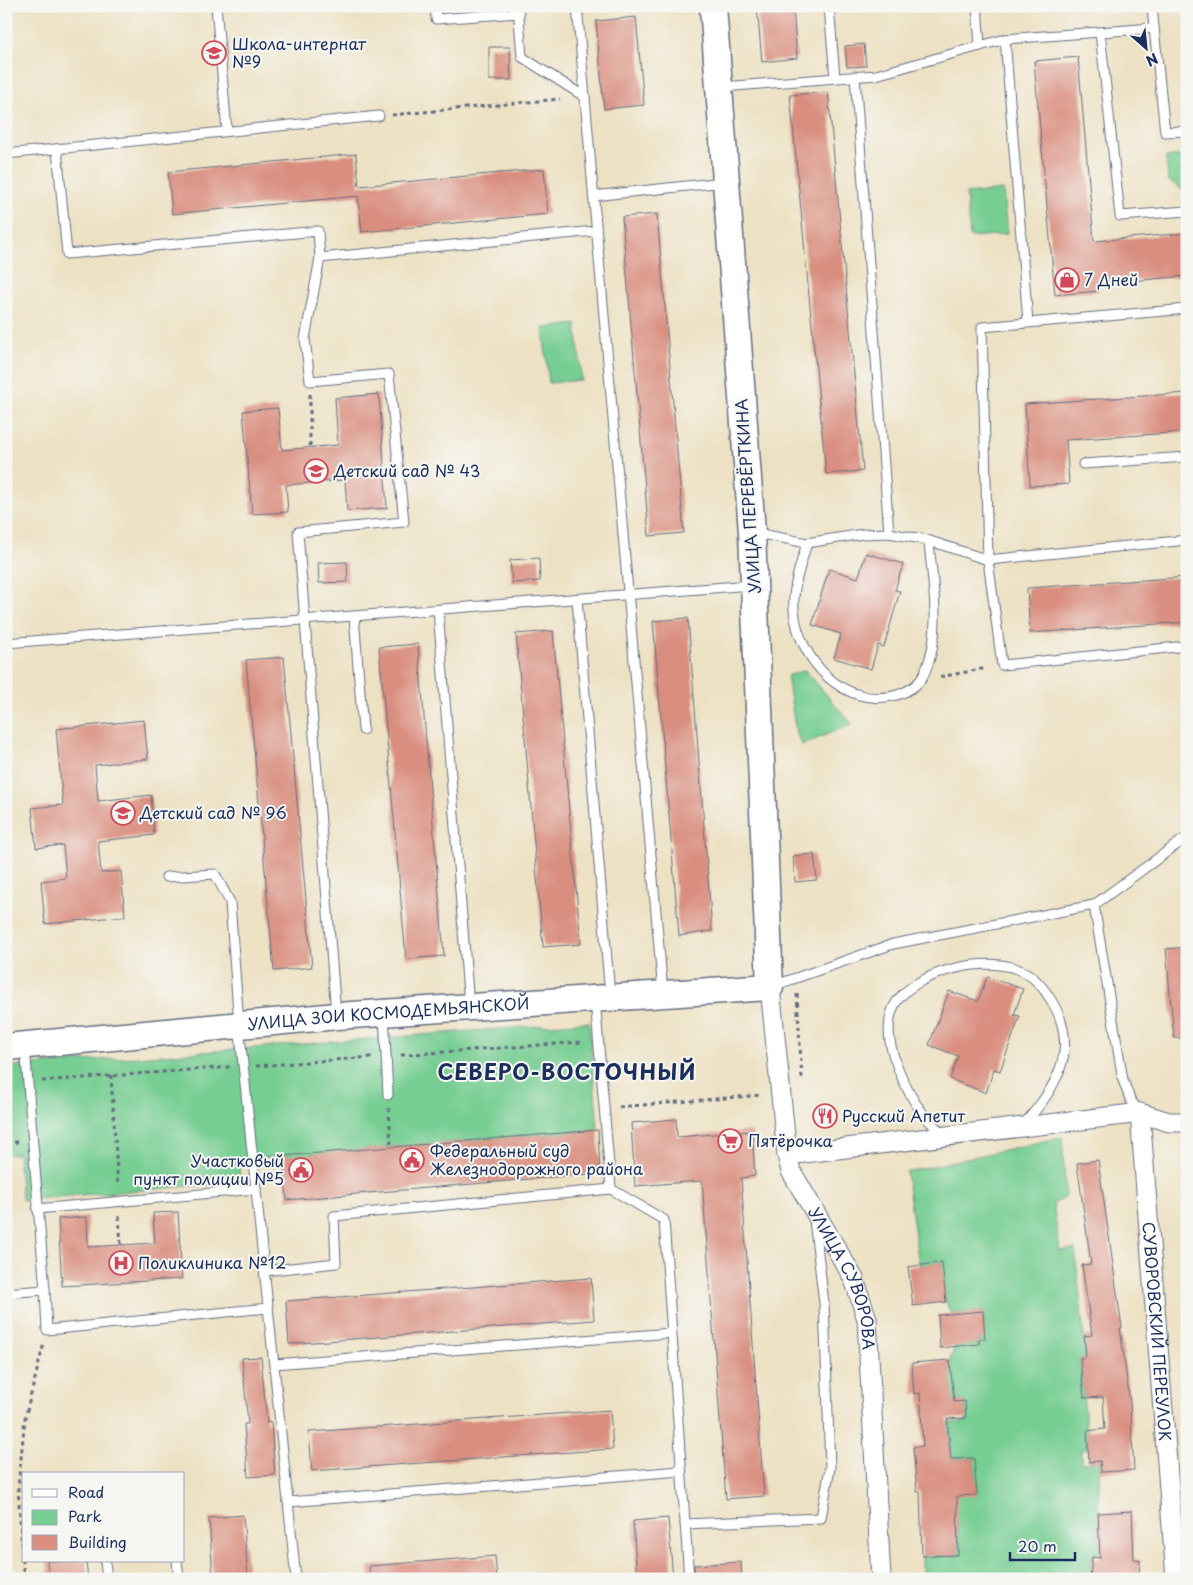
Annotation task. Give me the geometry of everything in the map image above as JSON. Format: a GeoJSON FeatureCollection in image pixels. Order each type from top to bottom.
{"type":"FeatureCollection","features":[{"type":"Feature","properties":{"kind":"street","name":"УЛИЦА ПЕРЕВЁРТКИНА"},"geometry":{"type":"LineString","coordinates":[[713,6],[752,532],[770,987]]}},
{"type":"Feature","properties":{"kind":"street","name":"УЛИЦА ЗОИ КОСМОДЕМЬЯНСКОЙ"},"geometry":{"type":"LineString","coordinates":[[15,1046],[337,1016],[770,987]]}},
{"type":"Feature","properties":{"kind":"street","name":"УЛИЦА СУВОРОВА"},"geometry":{"type":"LineString","coordinates":[[770,987],[786,1155],[792,1171],[812,1208],[854,1279],[867,1319],[881,1579]]}},
{"type":"Feature","properties":{"kind":"street"},"geometry":{"type":"LineString","coordinates":[[786,1155],[1140,1113],[1169,1122],[1187,1122]]}},
{"type":"Feature","properties":{"kind":"street","name":"СУВОРОВСКИЙ ПЕРЕУЛОК"},"geometry":{"type":"LineString","coordinates":[[1140,1113],[1176,1579]]}},
{"type":"Feature","properties":{"kind":"lane"},"geometry":{"type":"LineString","coordinates":[[216,6],[227,131]]}},
{"type":"Feature","properties":{"kind":"lane"},"geometry":{"type":"LineString","coordinates":[[435,6],[436,19],[518,9],[522,57],[585,97]]}},
{"type":"Feature","properties":{"kind":"lane"},"geometry":{"type":"LineString","coordinates":[[577,6],[595,231],[663,994]]}},
{"type":"Feature","properties":{"kind":"lane"},"geometry":{"type":"LineString","coordinates":[[829,6],[835,78]]}},
{"type":"Feature","properties":{"kind":"lane"},"geometry":{"type":"LineString","coordinates":[[977,6],[980,46]]}},
{"type":"Feature","properties":{"kind":"lane"},"geometry":{"type":"LineString","coordinates":[[1152,6],[1165,132],[1187,131]]}},
{"type":"Feature","properties":{"kind":"lane"},"geometry":{"type":"LineString","coordinates":[[719,87],[876,75],[1005,38],[1154,28]]}},
{"type":"Feature","properties":{"kind":"lane"},"geometry":{"type":"LineString","coordinates":[[1100,32],[1120,216],[1187,210]]}},
{"type":"Feature","properties":{"kind":"lane"},"geometry":{"type":"LineString","coordinates":[[1005,38],[1028,322]]}},
{"type":"Feature","properties":{"kind":"lane"},"geometry":{"type":"LineString","coordinates":[[855,76],[889,533]]}},
{"type":"Feature","properties":{"kind":"lane"},"geometry":{"type":"LineString","coordinates":[[6,154],[379,116]]}},
{"type":"Feature","properties":{"kind":"lane"},"geometry":{"type":"LineString","coordinates":[[57,149],[68,254],[318,231],[320,258],[305,339],[310,381],[389,374],[404,522],[298,532],[337,1016]]}},
{"type":"Feature","properties":{"kind":"lane"},"geometry":{"type":"LineString","coordinates":[[593,196],[726,182]]}},
{"type":"Feature","properties":{"kind":"lane"},"geometry":{"type":"LineString","coordinates":[[320,258],[595,231]]}},
{"type":"Feature","properties":{"kind":"lane"},"geometry":{"type":"LineString","coordinates":[[1187,310],[982,327],[988,560],[1002,665],[1187,646]]}},
{"type":"Feature","properties":{"kind":"lane"},"geometry":{"type":"LineString","coordinates":[[1083,464],[1187,458]]}},
{"type":"Feature","properties":{"kind":"lane"},"geometry":{"type":"LineString","coordinates":[[752,532],[807,543],[863,534],[889,533],[929,541],[988,560],[1187,540]]}},
{"type":"Feature","properties":{"kind":"lane"},"geometry":{"type":"LineString","coordinates":[[807,543],[796,585],[794,609],[806,649],[823,674],[840,688],[872,699],[905,692],[920,682],[925,672],[931,650],[936,607],[929,541]]}},
{"type":"Feature","properties":{"kind":"lane"},"geometry":{"type":"LineString","coordinates":[[6,643],[754,585]]}},
{"type":"Feature","properties":{"kind":"lane"},"geometry":{"type":"LineString","coordinates":[[577,599],[603,999],[598,1041],[611,1189]]}},
{"type":"Feature","properties":{"kind":"lane"},"geometry":{"type":"LineString","coordinates":[[438,610],[469,1008]]}},
{"type":"Feature","properties":{"kind":"lane"},"geometry":{"type":"LineString","coordinates":[[354,616],[362,730]]}},
{"type":"Feature","properties":{"kind":"lane"},"geometry":{"type":"LineString","coordinates":[[770,987],[893,944],[1094,904],[1187,837]]}},
{"type":"Feature","properties":{"kind":"lane"},"geometry":{"type":"LineString","coordinates":[[166,877],[215,874],[230,902],[239,1025],[296,1579]]}},
{"type":"Feature","properties":{"kind":"lane"},"geometry":{"type":"LineString","coordinates":[[1094,904],[1123,1080],[1130,1099],[1140,1113]]}},
{"type":"Feature","properties":{"kind":"lane"},"geometry":{"type":"LineString","coordinates":[[947,1136],[924,1117],[898,1070],[890,1045],[890,1017],[896,1002],[909,989],[931,976],[958,966],[994,964],[1025,972],[1047,993],[1063,1022],[1066,1047],[1061,1066],[1036,1111],[1020,1128]]}},
{"type":"Feature","properties":{"kind":"lane"},"geometry":{"type":"LineString","coordinates":[[384,1014],[388,1095]]}},
{"type":"Feature","properties":{"kind":"lane"},"geometry":{"type":"LineString","coordinates":[[15,1046],[28,1082],[47,1330],[268,1308]]}},
{"type":"Feature","properties":{"kind":"lane"},"geometry":{"type":"LineString","coordinates":[[37,1209],[118,1200],[256,1189]]}},
{"type":"Feature","properties":{"kind":"lane"},"geometry":{"type":"LineString","coordinates":[[264,1271],[336,1264],[334,1216],[611,1189],[664,1220],[689,1579]]}},
{"type":"Feature","properties":{"kind":"lane"},"geometry":{"type":"LineString","coordinates":[[685,1524],[821,1518],[830,1468],[824,1303],[812,1208]]}},
{"type":"Feature","properties":{"kind":"lane"},"geometry":{"type":"LineString","coordinates":[[6,1293],[45,1290]]}},
{"type":"Feature","properties":{"kind":"lane"},"geometry":{"type":"LineString","coordinates":[[274,1364],[672,1333]]}},
{"type":"Feature","properties":{"kind":"lane"},"geometry":{"type":"LineString","coordinates":[[288,1502],[681,1470]]}},
{"type":"Feature","properties":{"kind":"lane"},"geometry":{"type":"LineString","coordinates":[[105,1562],[106,1579]]}},
{"type":"Feature","properties":{"kind":"lane"},"geometry":{"type":"LineString","coordinates":[[177,1562],[179,1579]]}},
{"type":"Feature","properties":{"kind":"path"},"geometry":{"type":"LineString","coordinates":[[379,116],[585,97]]}},
{"type":"Feature","properties":{"kind":"path"},"geometry":{"type":"LineString","coordinates":[[310,381],[310,447]]}},
{"type":"Feature","properties":{"kind":"path"},"geometry":{"type":"LineString","coordinates":[[960,672],[1002,665]]}},
{"type":"Feature","properties":{"kind":"path"},"geometry":{"type":"LineString","coordinates":[[796,978],[802,1085]]}},
{"type":"Feature","properties":{"kind":"path"},"geometry":{"type":"LineString","coordinates":[[28,1082],[598,1041]]}},
{"type":"Feature","properties":{"kind":"path"},"geometry":{"type":"LineString","coordinates":[[111,1075],[121,1245]]}},
{"type":"Feature","properties":{"kind":"path"},"geometry":{"type":"LineString","coordinates":[[603,1108],[780,1093]]}},
{"type":"Feature","properties":{"kind":"path"},"geometry":{"type":"LineString","coordinates":[[388,1095],[391,1146]]}},
{"type":"Feature","properties":{"kind":"path"},"geometry":{"type":"LineString","coordinates":[[22,1549],[18,1488],[25,1418],[47,1330]]}},
{"type":"Feature","properties":{"kind":"path"},"geometry":{"type":"LineString","coordinates":[[23,1562],[24,1579]]}},
{"type":"Feature","properties":{"kind":"green space"},"geometry":{"type":"Polygon","coordinates":[[[1187,155],[1187,190],[1183,190],[1168,180],[1166,157],[1187,155]]]}},
{"type":"Feature","properties":{"kind":"green space"},"geometry":{"type":"Polygon","coordinates":[[[1003,190],[1007,234],[970,237],[966,194],[1003,190]]]}},
{"type":"Feature","properties":{"kind":"green space"},"geometry":{"type":"Polygon","coordinates":[[[576,324],[582,380],[549,383],[543,328],[576,324]]]}},
{"type":"Feature","properties":{"kind":"green space"},"geometry":{"type":"Polygon","coordinates":[[[805,670],[852,724],[802,745],[796,733],[787,676],[805,670]]]}},
{"type":"Feature","properties":{"kind":"green space"},"geometry":{"type":"Polygon","coordinates":[[[589,1022],[598,1130],[239,1160],[240,1182],[22,1200],[18,1154],[6,1154],[6,1067],[589,1022]]]}},
{"type":"Feature","properties":{"kind":"green space"},"geometry":{"type":"Polygon","coordinates":[[[1062,1137],[1066,1197],[1053,1204],[1060,1251],[1075,1249],[1086,1357],[1080,1359],[1088,1449],[1081,1450],[1081,1463],[1100,1461],[1098,1513],[1100,1551],[1092,1557],[1090,1579],[922,1579],[922,1556],[958,1555],[958,1525],[942,1525],[942,1497],[977,1494],[974,1458],[951,1459],[949,1423],[966,1422],[965,1401],[952,1401],[950,1360],[955,1346],[979,1344],[979,1339],[985,1338],[983,1311],[951,1314],[946,1302],[942,1262],[919,1265],[906,1172],[1062,1137]]]}},
{"type":"Feature","properties":{"kind":"building"},"geometry":{"type":"Polygon","coordinates":[[[757,6],[793,6],[797,58],[762,62],[757,6]]]}},
{"type":"Feature","properties":{"kind":"building"},"geometry":{"type":"Polygon","coordinates":[[[636,17],[644,105],[604,109],[596,21],[636,17]]]}},
{"type":"Feature","properties":{"kind":"building"},"geometry":{"type":"Polygon","coordinates":[[[864,44],[866,66],[847,67],[845,46],[864,44]]]}},
{"type":"Feature","properties":{"kind":"building"},"geometry":{"type":"Polygon","coordinates":[[[489,47],[510,47],[511,80],[489,80],[489,47]]]}},
{"type":"Feature","properties":{"kind":"building"},"geometry":{"type":"Polygon","coordinates":[[[1078,57],[1094,241],[1187,233],[1187,276],[1098,284],[1099,291],[1055,295],[1034,61],[1078,57]]]}},
{"type":"Feature","properties":{"kind":"building"},"geometry":{"type":"Polygon","coordinates":[[[828,92],[863,471],[826,474],[790,95],[828,92]]]}},
{"type":"Feature","properties":{"kind":"building"},"geometry":{"type":"Polygon","coordinates":[[[356,154],[359,186],[544,169],[548,214],[362,232],[358,196],[172,214],[168,172],[356,154]]]}},
{"type":"Feature","properties":{"kind":"building"},"geometry":{"type":"Polygon","coordinates":[[[657,214],[684,533],[649,536],[622,217],[657,214]]]}},
{"type":"Feature","properties":{"kind":"building"},"geometry":{"type":"Polygon","coordinates":[[[1187,393],[1187,432],[1066,440],[1069,484],[1030,486],[1025,404],[1187,393]]]}},
{"type":"Feature","properties":{"kind":"building"},"geometry":{"type":"Polygon","coordinates":[[[379,394],[387,508],[347,511],[345,480],[286,485],[288,512],[252,514],[243,411],[278,408],[282,450],[338,445],[335,398],[379,394]]]}},
{"type":"Feature","properties":{"kind":"building"},"geometry":{"type":"Polygon","coordinates":[[[866,553],[903,564],[895,590],[900,591],[884,647],[878,645],[871,669],[834,658],[841,634],[812,625],[829,569],[858,578],[866,553]]]}},
{"type":"Feature","properties":{"kind":"building"},"geometry":{"type":"Polygon","coordinates":[[[539,558],[540,581],[512,583],[510,560],[539,558]]]}},
{"type":"Feature","properties":{"kind":"building"},"geometry":{"type":"Polygon","coordinates":[[[347,562],[348,582],[319,583],[318,563],[347,562]]]}},
{"type":"Feature","properties":{"kind":"building"},"geometry":{"type":"Polygon","coordinates":[[[1187,577],[1187,622],[1030,633],[1027,588],[1187,577]]]}},
{"type":"Feature","properties":{"kind":"building"},"geometry":{"type":"Polygon","coordinates":[[[688,618],[712,931],[679,936],[653,621],[688,618]]]}},
{"type":"Feature","properties":{"kind":"building"},"geometry":{"type":"Polygon","coordinates":[[[553,631],[581,944],[543,947],[516,634],[553,631]]]}},
{"type":"Feature","properties":{"kind":"building"},"geometry":{"type":"Polygon","coordinates":[[[418,644],[444,956],[406,959],[379,647],[418,644]]]}},
{"type":"Feature","properties":{"kind":"building"},"geometry":{"type":"Polygon","coordinates":[[[284,657],[312,967],[274,971],[246,660],[284,657]]]}},
{"type":"Feature","properties":{"kind":"building"},"geometry":{"type":"Polygon","coordinates":[[[144,720],[148,759],[95,765],[98,801],[151,795],[154,835],[98,841],[101,873],[121,871],[125,916],[45,924],[41,881],[66,878],[63,845],[36,848],[32,808],[63,805],[56,729],[144,720]]]}},
{"type":"Feature","properties":{"kind":"building"},"geometry":{"type":"Polygon","coordinates":[[[814,854],[817,880],[795,882],[793,856],[814,854]]]}},
{"type":"Feature","properties":{"kind":"building"},"geometry":{"type":"Polygon","coordinates":[[[1187,947],[1187,1038],[1174,1038],[1166,949],[1187,947]]]}},
{"type":"Feature","properties":{"kind":"building"},"geometry":{"type":"Polygon","coordinates":[[[987,977],[1023,989],[1014,1015],[1020,1016],[1000,1071],[994,1069],[986,1093],[950,1079],[958,1056],[929,1045],[949,991],[978,1001],[987,977]]]}},
{"type":"Feature","properties":{"kind":"building"},"geometry":{"type":"Polygon","coordinates":[[[676,1119],[677,1137],[752,1131],[755,1176],[741,1178],[764,1496],[726,1499],[702,1181],[635,1186],[631,1123],[676,1119]]]}},
{"type":"Feature","properties":{"kind":"building"},"geometry":{"type":"Polygon","coordinates":[[[598,1130],[600,1173],[287,1200],[283,1156],[598,1130]]]}},
{"type":"Feature","properties":{"kind":"building"},"geometry":{"type":"Polygon","coordinates":[[[1098,1160],[1122,1328],[1120,1328],[1130,1403],[1134,1470],[1101,1472],[1100,1461],[1089,1462],[1087,1431],[1105,1429],[1103,1397],[1084,1398],[1080,1358],[1086,1357],[1084,1336],[1092,1335],[1082,1265],[1091,1264],[1077,1163],[1098,1160]]]}},
{"type":"Feature","properties":{"kind":"building","name":"Поликлиника №12"},"geometry":{"type":"Polygon","coordinates":[[[178,1212],[182,1279],[62,1286],[58,1219],[87,1217],[88,1247],[155,1243],[153,1213],[178,1212]]]}},
{"type":"Feature","properties":{"kind":"building"},"geometry":{"type":"Polygon","coordinates":[[[942,1262],[946,1302],[913,1306],[908,1267],[942,1262]]]}},
{"type":"Feature","properties":{"kind":"building"},"geometry":{"type":"Polygon","coordinates":[[[591,1278],[594,1320],[289,1344],[286,1301],[591,1278]]]}},
{"type":"Feature","properties":{"kind":"building"},"geometry":{"type":"Polygon","coordinates":[[[983,1311],[985,1339],[979,1339],[979,1344],[940,1348],[938,1315],[983,1311]]]}},
{"type":"Feature","properties":{"kind":"building"},"geometry":{"type":"Polygon","coordinates":[[[261,1357],[267,1423],[271,1422],[275,1475],[248,1477],[244,1424],[248,1424],[242,1358],[261,1357]]]}},
{"type":"Feature","properties":{"kind":"building"},"geometry":{"type":"Polygon","coordinates":[[[950,1360],[954,1402],[965,1401],[966,1418],[947,1419],[951,1459],[974,1458],[977,1495],[957,1496],[958,1555],[922,1556],[920,1491],[917,1492],[913,1447],[923,1446],[920,1393],[914,1394],[912,1363],[950,1360]]]}},
{"type":"Feature","properties":{"kind":"building"},"geometry":{"type":"Polygon","coordinates":[[[610,1410],[613,1449],[312,1471],[309,1432],[610,1410]]]}},
{"type":"Feature","properties":{"kind":"building"},"geometry":{"type":"Polygon","coordinates":[[[1132,1511],[1134,1559],[1140,1560],[1139,1579],[1090,1579],[1092,1557],[1100,1558],[1098,1513],[1132,1511]]]}},
{"type":"Feature","properties":{"kind":"building"},"geometry":{"type":"Polygon","coordinates":[[[243,1515],[248,1579],[213,1579],[209,1518],[243,1515]]]}},
{"type":"Feature","properties":{"kind":"building"},"geometry":{"type":"Polygon","coordinates":[[[668,1518],[673,1579],[637,1579],[633,1521],[668,1518]]]}},
{"type":"Feature","properties":{"kind":"building"},"geometry":{"type":"Polygon","coordinates":[[[495,1556],[497,1579],[370,1579],[369,1566],[495,1556]]]}},
{"type":"Feature","properties":{"kind":"building"},"geometry":{"type":"Polygon","coordinates":[[[47,1562],[86,1562],[88,1579],[49,1579],[47,1562]]]}},
{"type":"Feature","properties":{"kind":"building"},"geometry":{"type":"Polygon","coordinates":[[[741,1562],[742,1579],[695,1579],[694,1565],[741,1562]]]}},
{"type":"Feature","properties":{"kind":"place","name":"Школа-интернат №9"},"geometry":{"type":"Point","coordinates":[214,53]}},
{"type":"Feature","properties":{"kind":"place","name":"7 Дней"},"geometry":{"type":"Point","coordinates":[1067,280]}},
{"type":"Feature","properties":{"kind":"place","name":"Детский сад № 43"},"geometry":{"type":"Point","coordinates":[316,471]}},
{"type":"Feature","properties":{"kind":"place","name":"Детский сад № 96"},"geometry":{"type":"Point","coordinates":[123,813]}},
{"type":"Feature","properties":{"kind":"place","name":"Русский Апетит"},"geometry":{"type":"Point","coordinates":[825,1116]}},
{"type":"Feature","properties":{"kind":"place","name":"Пятёрочка"},"geometry":{"type":"Point","coordinates":[730,1141]}},
{"type":"Feature","properties":{"kind":"place","name":"Федеральный суд Железнодорожного района"},"geometry":{"type":"Point","coordinates":[412,1160]}},
{"type":"Feature","properties":{"kind":"place","name":"Участковый пункт полиции №5"},"geometry":{"type":"Point","coordinates":[301,1170]}},
{"type":"Feature","properties":{"kind":"place","name":"Поликлиника №12"},"geometry":{"type":"Point","coordinates":[121,1263]}},
{"type":"Feature","properties":{"kind":"district","name":"СЕВЕРО-ВОСТОЧНЫЙ"},"geometry":{"type":"Point","coordinates":[567,1073]}}]}
